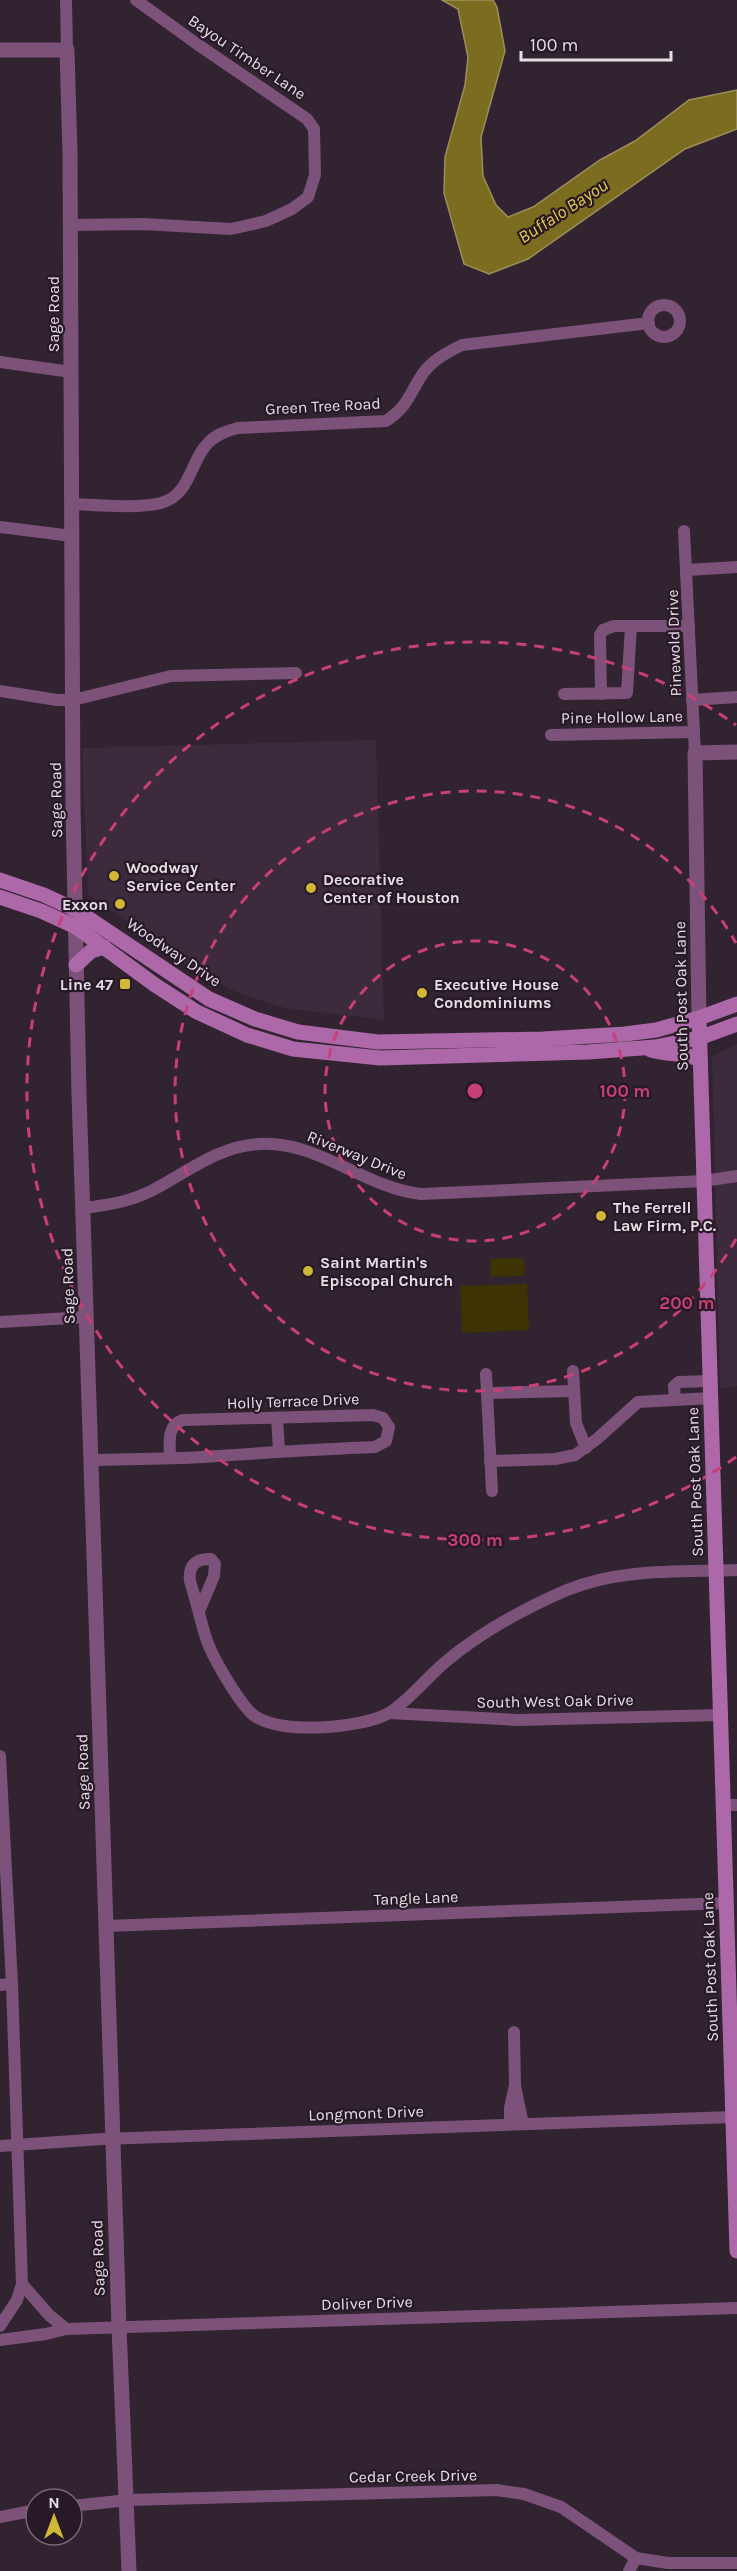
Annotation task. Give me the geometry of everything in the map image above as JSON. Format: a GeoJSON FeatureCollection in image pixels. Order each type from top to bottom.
{"type":"FeatureCollection","features":[{"type":"Feature","properties":{"kind":"main road","name":"Woodway Drive"},"geometry":{"type":"LineString","coordinates":[[0,880],[44,895],[76,910],[209,999],[255,1019],[298,1032],[369,1042],[646,1048],[699,1038],[737,1024]]}},
{"type":"Feature","properties":{"kind":"main road","name":"Woodway Drive"},"geometry":{"type":"LineString","coordinates":[[0,897],[41,911],[76,927],[189,1007],[247,1035],[293,1049],[368,1058],[532,1047],[648,1031],[699,1018],[737,1004]]}},
{"type":"Feature","properties":{"kind":"main road"},"geometry":{"type":"LineString","coordinates":[[76,965],[91,951],[104,947]]}},
{"type":"Feature","properties":{"kind":"main road","name":"South Post Oak Lane"},"geometry":{"type":"LineString","coordinates":[[699,1018],[720,1715],[730,1805],[726,1902],[733,1962],[733,2117],[737,2251]]}},
{"type":"Feature","properties":{"kind":"main road"},"geometry":{"type":"LineString","coordinates":[[368,1058],[369,1042]]}},
{"type":"Feature","properties":{"kind":"main road"},"geometry":{"type":"LineString","coordinates":[[646,1048],[668,1055],[687,1055],[700,1060]]}},
{"type":"Feature","properties":{"kind":"street","name":"Sage Road"},"geometry":{"type":"LineString","coordinates":[[66,0],[76,965],[112,2138],[129,2571]]}},
{"type":"Feature","properties":{"kind":"street","name":"Bayou Timber Lane"},"geometry":{"type":"LineString","coordinates":[[70,225],[143,224],[231,229],[266,221],[292,209],[308,197],[315,175],[314,129],[307,119],[136,0]]}},
{"type":"Feature","properties":{"kind":"street"},"geometry":{"type":"LineString","coordinates":[[0,50],[67,50]]}},
{"type":"Feature","properties":{"kind":"street","name":"Green Tree Road"},"geometry":{"type":"LineString","coordinates":[[72,504],[161,503],[176,495],[186,484],[207,443],[220,433],[238,428],[386,421],[401,411],[424,372],[442,355],[462,345],[649,323]]}},
{"type":"Feature","properties":{"kind":"street"},"geometry":{"type":"LineString","coordinates":[[0,362],[71,372]]}},
{"type":"Feature","properties":{"kind":"street"},"geometry":{"type":"LineString","coordinates":[[0,527],[72,536]]}},
{"type":"Feature","properties":{"kind":"street","name":"Pinewold Drive"},"geometry":{"type":"LineString","coordinates":[[684,531],[695,753]]}},
{"type":"Feature","properties":{"kind":"street"},"geometry":{"type":"LineString","coordinates":[[687,570],[737,567]]}},
{"type":"Feature","properties":{"kind":"street"},"geometry":{"type":"LineString","coordinates":[[564,694],[627,693],[631,626]]}},
{"type":"Feature","properties":{"kind":"street"},"geometry":{"type":"LineString","coordinates":[[601,694],[600,635],[608,628],[689,626]]}},
{"type":"Feature","properties":{"kind":"street"},"geometry":{"type":"LineString","coordinates":[[0,691],[57,700],[73,700],[171,676],[296,673]]}},
{"type":"Feature","properties":{"kind":"street"},"geometry":{"type":"LineString","coordinates":[[692,700],[737,697]]}},
{"type":"Feature","properties":{"kind":"street","name":"Pine Hollow Lane"},"geometry":{"type":"LineString","coordinates":[[551,735],[694,732]]}},
{"type":"Feature","properties":{"kind":"street"},"geometry":{"type":"LineString","coordinates":[[695,753],[737,752]]}},
{"type":"Feature","properties":{"kind":"street","name":"South Post Oak Lane"},"geometry":{"type":"LineString","coordinates":[[695,753],[699,1018]]}},
{"type":"Feature","properties":{"kind":"street","name":"Riverway Drive"},"geometry":{"type":"LineString","coordinates":[[84,1208],[122,1203],[149,1192],[206,1158],[258,1143],[297,1148],[376,1183],[421,1194],[704,1180],[737,1176]]}},
{"type":"Feature","properties":{"kind":"street"},"geometry":{"type":"LineString","coordinates":[[0,1322],[87,1317]]}},
{"type":"Feature","properties":{"kind":"street"},"geometry":{"type":"LineString","coordinates":[[573,1371],[576,1423],[586,1448]]}},
{"type":"Feature","properties":{"kind":"street"},"geometry":{"type":"LineString","coordinates":[[486,1374],[492,1491]]}},
{"type":"Feature","properties":{"kind":"street"},"geometry":{"type":"LineString","coordinates":[[675,1399],[674,1386],[679,1382],[710,1381]]}},
{"type":"Feature","properties":{"kind":"street"},"geometry":{"type":"LineString","coordinates":[[487,1393],[574,1391]]}},
{"type":"Feature","properties":{"kind":"street"},"geometry":{"type":"LineString","coordinates":[[490,1461],[555,1459],[575,1455],[638,1402],[711,1398]]}},
{"type":"Feature","properties":{"kind":"street","name":"Holly Terrace Drive"},"geometry":{"type":"LineString","coordinates":[[92,1460],[170,1458],[279,1450],[375,1448],[386,1441],[389,1431],[386,1420],[376,1416],[180,1421],[171,1430],[170,1458]]}},
{"type":"Feature","properties":{"kind":"street"},"geometry":{"type":"LineString","coordinates":[[277,1418],[279,1450]]}},
{"type":"Feature","properties":{"kind":"street"},"geometry":{"type":"LineString","coordinates":[[200,1609],[206,1638],[212,1652],[246,1707],[260,1720],[280,1726],[345,1726],[389,1713],[460,1650],[509,1619],[569,1590],[599,1579],[625,1574],[737,1570]]}},
{"type":"Feature","properties":{"kind":"street","name":"South West Oak Drive"},"geometry":{"type":"LineString","coordinates":[[389,1713],[518,1720],[720,1715]]}},
{"type":"Feature","properties":{"kind":"street"},"geometry":{"type":"LineString","coordinates":[[0,1756],[6,1985],[18,2143],[22,2284],[18,2300],[0,2326]]}},
{"type":"Feature","properties":{"kind":"street","name":"Tangle Lane"},"geometry":{"type":"LineString","coordinates":[[106,1926],[726,1902]]}},
{"type":"Feature","properties":{"kind":"street"},"geometry":{"type":"LineString","coordinates":[[514,2032],[516,2124]]}},
{"type":"Feature","properties":{"kind":"street","name":"Longmont Drive"},"geometry":{"type":"LineString","coordinates":[[0,2146],[112,2138],[733,2117]]}},
{"type":"Feature","properties":{"kind":"street"},"geometry":{"type":"LineString","coordinates":[[22,2284],[49,2315],[66,2329]]}},
{"type":"Feature","properties":{"kind":"street","name":"Doliver Drive"},"geometry":{"type":"LineString","coordinates":[[0,2340],[66,2329],[737,2308]]}},
{"type":"Feature","properties":{"kind":"street","name":"Cedar Creek Drive"},"geometry":{"type":"LineString","coordinates":[[84,2505],[128,2500],[496,2490],[524,2494],[561,2507],[636,2558],[668,2563],[737,2564]]}},
{"type":"Feature","properties":{"kind":"street"},"geometry":{"type":"LineString","coordinates":[[0,2517],[24,2512]]}},
{"type":"Feature","properties":{"kind":"street"},"geometry":{"type":"LineString","coordinates":[[629,2571],[636,2558]]}},
{"type":"Feature","properties":{"kind":"shaded area"},"geometry":{"type":"Polygon","coordinates":[[[376,740],[384,1020],[285,1008],[241,994],[196,971],[88,894],[82,748],[376,740]]]}},
{"type":"Feature","properties":{"kind":"shaded area"},"geometry":{"type":"Polygon","coordinates":[[[737,1044],[737,1386],[720,1389],[712,1056],[737,1044]]]}},
{"type":"Feature","properties":{"kind":"shaded area"},"geometry":{"type":"Polygon","coordinates":[[[524,1258],[525,1276],[491,1277],[490,1259],[524,1258]]]}},
{"type":"Feature","properties":{"kind":"shaded area"},"geometry":{"type":"Polygon","coordinates":[[[527,1284],[529,1330],[462,1333],[460,1286],[527,1284]]]}},
{"type":"Feature","properties":{"kind":"water","name":"Buffalo Bayou"},"geometry":{"type":"Polygon","coordinates":[[[442,0],[493,0],[497,7],[505,51],[481,137],[483,176],[496,205],[508,217],[533,207],[600,160],[635,141],[689,100],[737,90],[737,129],[685,149],[528,259],[489,274],[464,264],[444,193],[445,157],[465,85],[468,57],[458,9],[442,0]]]}},
{"type":"Feature","properties":{"kind":"place","name":"Woodway Service Center"},"geometry":{"type":"Point","coordinates":[114,876]}},
{"type":"Feature","properties":{"kind":"place","name":"Decorative Center of Houston"},"geometry":{"type":"Point","coordinates":[311,888]}},
{"type":"Feature","properties":{"kind":"place","name":"Exxon"},"geometry":{"type":"Point","coordinates":[120,904]}},
{"type":"Feature","properties":{"kind":"place","name":"Line 47"},"geometry":{"type":"Point","coordinates":[125,984]}},
{"type":"Feature","properties":{"kind":"place","name":"Executive House Condominiums"},"geometry":{"type":"Point","coordinates":[422,993]}},
{"type":"Feature","properties":{"kind":"place","name":"The Ferrell Law Firm, P.C."},"geometry":{"type":"Point","coordinates":[601,1216]}},
{"type":"Feature","properties":{"kind":"place","name":"Saint Martin's Episcopal Church"},"geometry":{"type":"Point","coordinates":[308,1271]}}]}
